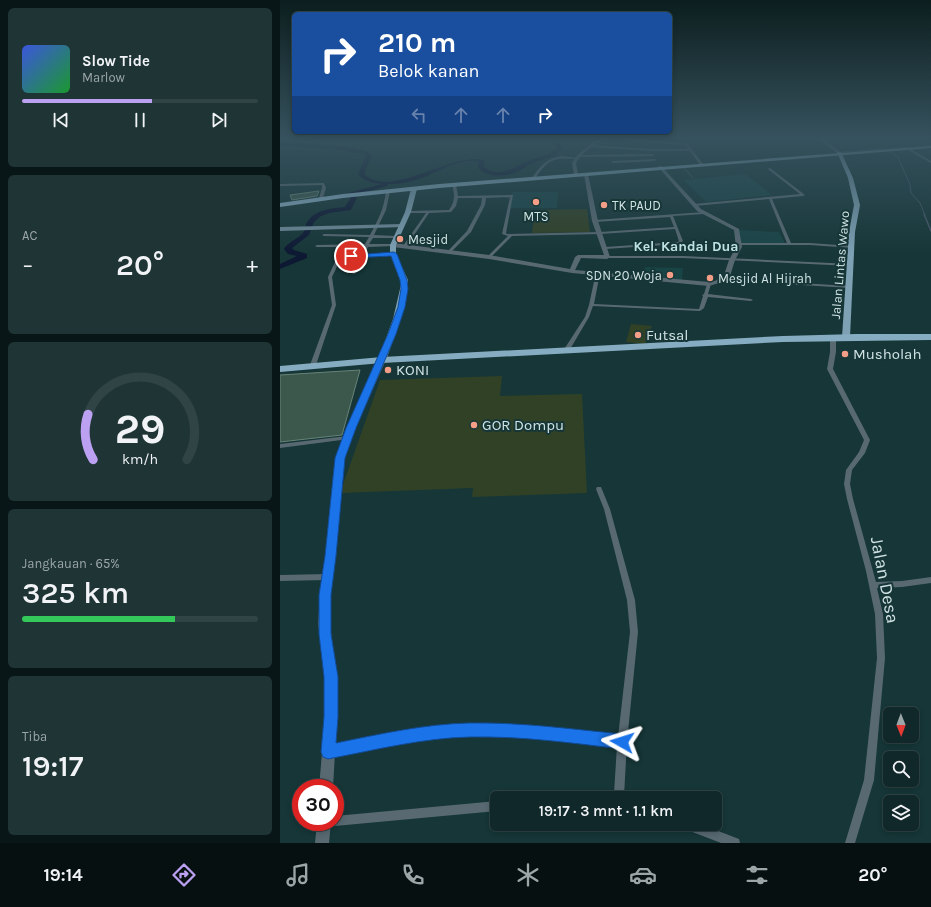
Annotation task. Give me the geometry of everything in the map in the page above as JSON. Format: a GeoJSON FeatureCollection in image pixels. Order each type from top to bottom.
{"type":"FeatureCollection","features":[{"type":"Feature","properties":{"kind":"highway"},"geometry":{"type":"LineString","coordinates":[[280,205],[360,193],[551,176]]}},
{"type":"Feature","properties":{"kind":"highway"},"geometry":{"type":"LineString","coordinates":[[280,369],[382,360],[833,337],[885,340],[931,338]]}},
{"type":"Feature","properties":{"kind":"main road","name":"Jalan Lintas Wawo"},"geometry":{"type":"LineString","coordinates":[[849,176],[857,205],[852,232],[849,337]]}},
{"type":"Feature","properties":{"kind":"main road"},"geometry":{"type":"LineString","coordinates":[[382,360],[398,319],[404,289],[404,280],[394,254],[393,245],[408,212],[414,189]]}},
{"type":"Feature","properties":{"kind":"main road"},"geometry":{"type":"LineString","coordinates":[[280,229],[312,227],[401,226]]}},
{"type":"Feature","properties":{"kind":"street"},"geometry":{"type":"LineString","coordinates":[[586,176],[595,221],[607,257]]}},
{"type":"Feature","properties":{"kind":"street"},"geometry":{"type":"LineString","coordinates":[[317,246],[405,246],[572,271],[598,272],[709,284],[717,282],[728,276],[732,260],[739,244],[734,228],[704,213],[694,205],[667,176]]}},
{"type":"Feature","properties":{"kind":"street"},"geometry":{"type":"LineString","coordinates":[[694,205],[803,195],[779,176]]}},
{"type":"Feature","properties":{"kind":"street"},"geometry":{"type":"LineString","coordinates":[[280,184],[323,184],[324,188],[321,198]]}},
{"type":"Feature","properties":{"kind":"street"},"geometry":{"type":"LineString","coordinates":[[408,212],[450,211],[454,206],[456,197],[454,185]]}},
{"type":"Feature","properties":{"kind":"street"},"geometry":{"type":"LineString","coordinates":[[354,273],[368,246],[371,236],[385,212],[388,191]]}},
{"type":"Feature","properties":{"kind":"street"},"geometry":{"type":"LineString","coordinates":[[449,252],[470,232],[483,205],[484,196]]}},
{"type":"Feature","properties":{"kind":"street"},"geometry":{"type":"LineString","coordinates":[[456,197],[512,196],[504,234],[511,235],[600,233],[676,228]]}},
{"type":"Feature","properties":{"kind":"street"},"geometry":{"type":"LineString","coordinates":[[770,198],[790,244]]}},
{"type":"Feature","properties":{"kind":"street"},"geometry":{"type":"LineString","coordinates":[[405,246],[428,212]]}},
{"type":"Feature","properties":{"kind":"street"},"geometry":{"type":"LineString","coordinates":[[595,221],[704,213]]}},
{"type":"Feature","properties":{"kind":"street"},"geometry":{"type":"LineString","coordinates":[[605,248],[679,243],[681,241],[671,216]]}},
{"type":"Feature","properties":{"kind":"street"},"geometry":{"type":"LineString","coordinates":[[324,235],[396,237]]}},
{"type":"Feature","properties":{"kind":"street"},"geometry":{"type":"LineString","coordinates":[[489,258],[511,235]]}},
{"type":"Feature","properties":{"kind":"street"},"geometry":{"type":"LineString","coordinates":[[739,244],[790,244],[852,247]]}},
{"type":"Feature","properties":{"kind":"street"},"geometry":{"type":"LineString","coordinates":[[313,365],[334,305],[330,277],[345,246]]}},
{"type":"Feature","properties":{"kind":"street"},"geometry":{"type":"LineString","coordinates":[[340,257],[394,254]]}},
{"type":"Feature","properties":{"kind":"street"},"geometry":{"type":"LineString","coordinates":[[572,271],[580,256],[683,257],[851,265]]}},
{"type":"Feature","properties":{"kind":"street"},"geometry":{"type":"LineString","coordinates":[[566,351],[587,317],[598,272]]}},
{"type":"Feature","properties":{"kind":"street"},"geometry":{"type":"LineString","coordinates":[[785,283],[850,287]]}},
{"type":"Feature","properties":{"kind":"street"},"geometry":{"type":"LineString","coordinates":[[591,305],[700,310],[702,308],[704,296],[709,284]]}},
{"type":"Feature","properties":{"kind":"street"},"geometry":{"type":"LineString","coordinates":[[704,296],[751,300]]}},
{"type":"Feature","properties":{"kind":"street","name":"Jalan Desa"},"geometry":{"type":"LineString","coordinates":[[833,337],[833,352],[830,369],[867,440],[862,452],[849,470],[847,479],[850,499],[879,614],[881,646],[874,743],[869,780],[850,843]]}},
{"type":"Feature","properties":{"kind":"street"},"geometry":{"type":"LineString","coordinates":[[326,779],[331,717],[331,677],[324,624],[327,577],[339,465],[347,438],[382,360]]}},
{"type":"Feature","properties":{"kind":"street"},"geometry":{"type":"LineString","coordinates":[[280,446],[347,438]]}},
{"type":"Feature","properties":{"kind":"street"},"geometry":{"type":"LineString","coordinates":[[599,489],[607,509],[631,600],[634,632],[622,742],[619,791]]}},
{"type":"Feature","properties":{"kind":"street"},"geometry":{"type":"LineString","coordinates":[[280,578],[327,577]]}},
{"type":"Feature","properties":{"kind":"street"},"geometry":{"type":"LineString","coordinates":[[872,585],[902,584],[931,580]]}},
{"type":"Feature","properties":{"kind":"street"},"geometry":{"type":"LineString","coordinates":[[328,752],[380,741],[451,731],[470,730],[513,730],[622,742]]}},
{"type":"Feature","properties":{"kind":"street"},"geometry":{"type":"LineString","coordinates":[[344,820],[490,807]]}},
{"type":"Feature","properties":{"kind":"street"},"geometry":{"type":"LineString","coordinates":[[322,843],[323,831]]}},
{"type":"Feature","properties":{"kind":"street"},"geometry":{"type":"LineString","coordinates":[[704,831],[734,843]]}},
{"type":"Feature","properties":{"kind":"shaded area"},"geometry":{"type":"Polygon","coordinates":[[[721,176],[748,176],[772,195],[706,202],[684,180],[721,176]]]}},
{"type":"Feature","properties":{"kind":"shaded area"},"geometry":{"type":"Polygon","coordinates":[[[512,192],[558,192],[557,208],[509,208],[512,192]]]}},
{"type":"Feature","properties":{"kind":"shaded area"},"geometry":{"type":"Polygon","coordinates":[[[738,230],[779,232],[785,243],[741,244],[738,230]]]}},
{"type":"Feature","properties":{"kind":"shaded area"},"geometry":{"type":"Polygon","coordinates":[[[645,267],[683,268],[682,281],[640,276],[645,267]]]}},
{"type":"Feature","properties":{"kind":"green space"},"geometry":{"type":"Polygon","coordinates":[[[587,209],[590,232],[532,233],[535,210],[587,209]]]}},
{"type":"Feature","properties":{"kind":"green space"},"geometry":{"type":"Polygon","coordinates":[[[631,324],[652,326],[645,344],[626,342],[631,324]]]}},
{"type":"Feature","properties":{"kind":"green space","name":"GOR Dompu"},"geometry":{"type":"Polygon","coordinates":[[[502,376],[500,396],[582,394],[587,493],[472,497],[473,488],[340,493],[380,380],[502,376]]]}},
{"type":"Feature","properties":{"kind":"building"},"geometry":{"type":"Polygon","coordinates":[[[319,191],[317,196],[292,200],[290,195],[319,191]]]}},
{"type":"Feature","properties":{"kind":"building"},"geometry":{"type":"Polygon","coordinates":[[[360,370],[342,435],[280,442],[280,375],[360,370]]]}},
{"type":"Feature","properties":{"kind":"waterway"},"geometry":{"type":"LineString","coordinates":[[363,176],[371,181],[379,182],[404,181],[421,176]]}},
{"type":"Feature","properties":{"kind":"waterway"},"geometry":{"type":"LineString","coordinates":[[906,176],[910,185],[911,193],[920,203],[925,215]]}},
{"type":"Feature","properties":{"kind":"waterway"},"geometry":{"type":"LineString","coordinates":[[280,267],[304,256],[291,252],[288,249],[293,243],[306,234],[314,217],[328,211],[349,209],[350,208],[348,206],[354,198],[350,194],[385,185]]}},
{"type":"Feature","properties":{"kind":"waterway"},"geometry":{"type":"LineString","coordinates":[[924,214],[931,231]]}},
{"type":"Feature","properties":{"kind":"place","name":"MTS"},"geometry":{"type":"Point","coordinates":[536,202]}},
{"type":"Feature","properties":{"kind":"place","name":"TK PAUD"},"geometry":{"type":"Point","coordinates":[604,205]}},
{"type":"Feature","properties":{"kind":"place","name":"Mesjid"},"geometry":{"type":"Point","coordinates":[400,239]}},
{"type":"Feature","properties":{"kind":"place","name":"SDN 20 Woja"},"geometry":{"type":"Point","coordinates":[670,275]}},
{"type":"Feature","properties":{"kind":"place","name":"Mesjid Al Hijrah"},"geometry":{"type":"Point","coordinates":[710,278]}},
{"type":"Feature","properties":{"kind":"place","name":"Futsal"},"geometry":{"type":"Point","coordinates":[638,335]}},
{"type":"Feature","properties":{"kind":"place","name":"Musholah"},"geometry":{"type":"Point","coordinates":[845,354]}},
{"type":"Feature","properties":{"kind":"place","name":"KONI"},"geometry":{"type":"Point","coordinates":[388,370]}},
{"type":"Feature","properties":{"kind":"place","name":"GOR Dompu"},"geometry":{"type":"Point","coordinates":[474,425]}},
{"type":"Feature","properties":{"kind":"district","name":"Kel. Kandai Dua"},"geometry":{"type":"Point","coordinates":[686,246]}},
{"type":"Feature","properties":{"kind":"route"},"geometry":{"type":"LineString","coordinates":[[351,256],[394,254],[404,280],[404,289],[401,307],[392,334],[382,360],[351,428],[340,458],[334,502],[324,611],[325,634],[331,677],[331,717],[328,752],[380,741],[451,731],[470,730],[513,730],[622,742]]}}]}
